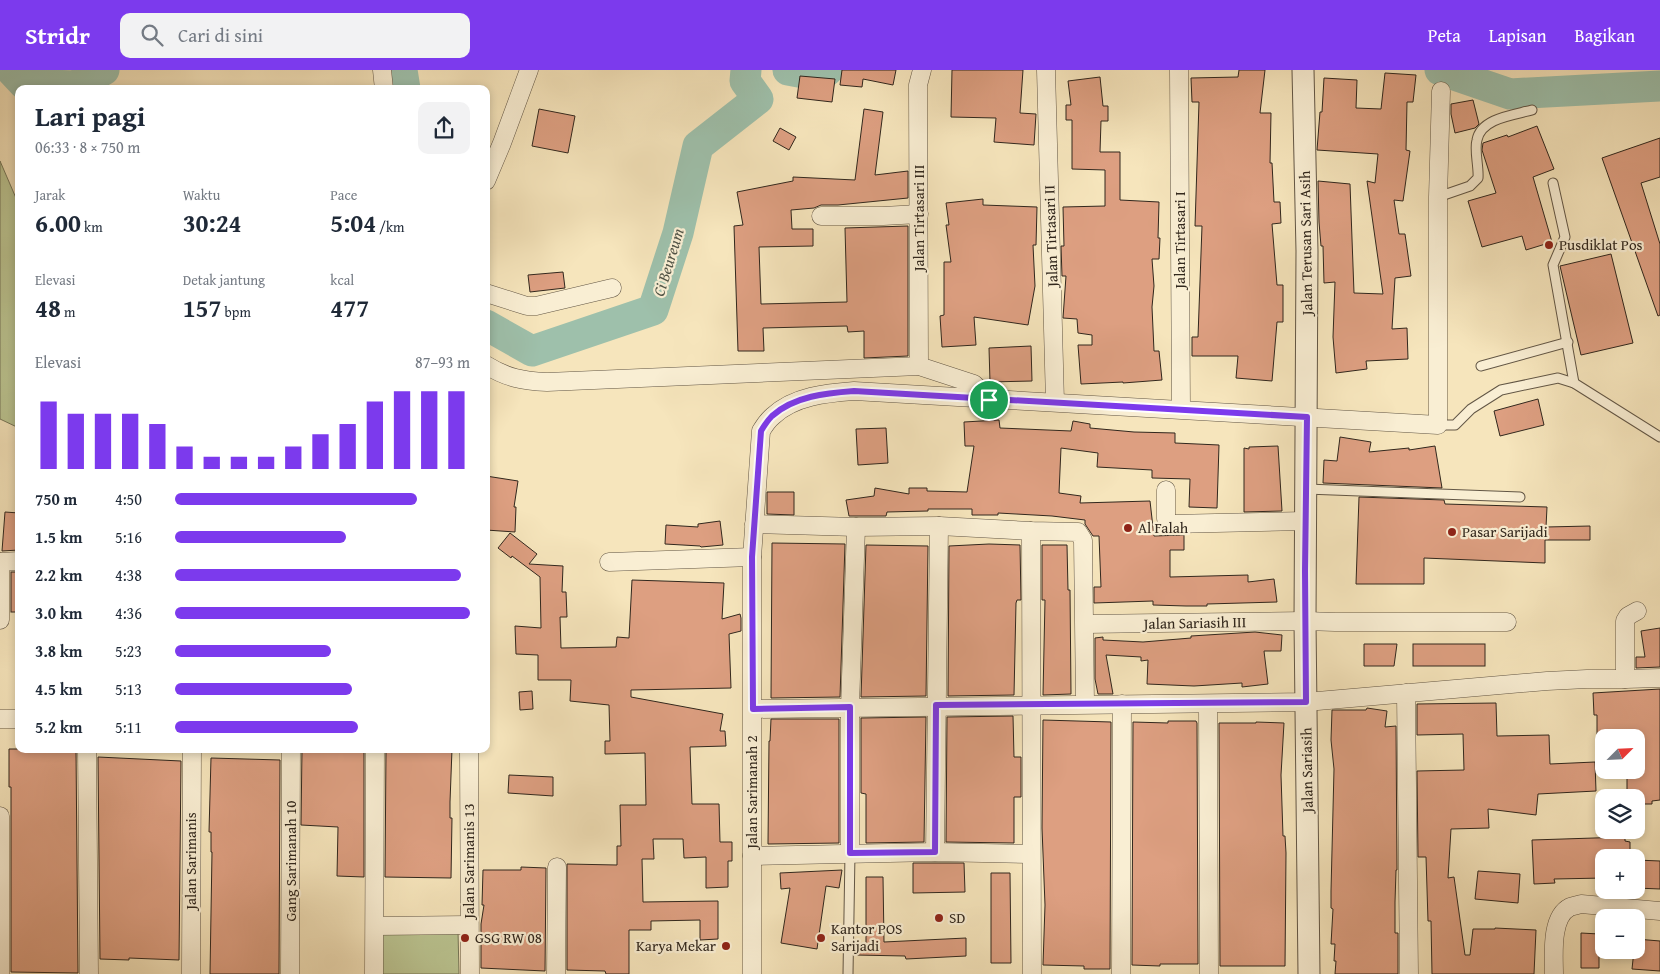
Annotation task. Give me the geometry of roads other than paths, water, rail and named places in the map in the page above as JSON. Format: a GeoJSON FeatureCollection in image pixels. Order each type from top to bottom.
{"type":"FeatureCollection","features":[{"type":"Feature","properties":{"kind":"street"},"geometry":{"type":"LineString","coordinates":[[382,70],[384,85]]}},
{"type":"Feature","properties":{"kind":"street"},"geometry":{"type":"LineString","coordinates":[[490,172],[529,70]]}},
{"type":"Feature","properties":{"kind":"street","name":"Jalan Tirtasari III"},"geometry":{"type":"LineString","coordinates":[[919,366],[918,85],[922,70]]}},
{"type":"Feature","properties":{"kind":"street","name":"Jalan Tirtasari II"},"geometry":{"type":"LineString","coordinates":[[1046,70],[1056,402]]}},
{"type":"Feature","properties":{"kind":"street","name":"Jalan Tirtasari I"},"geometry":{"type":"LineString","coordinates":[[1179,70],[1181,409]]}},
{"type":"Feature","properties":{"kind":"street","name":"Jalan Terusan Sari Asih"},"geometry":{"type":"LineString","coordinates":[[1302,70],[1307,251],[1307,417]]}},
{"type":"Feature","properties":{"kind":"street"},"geometry":{"type":"LineString","coordinates":[[1438,425],[1438,198],[1441,91]]}},
{"type":"Feature","properties":{"kind":"street"},"geometry":{"type":"LineString","coordinates":[[822,216],[918,214]]}},
{"type":"Feature","properties":{"kind":"street"},"geometry":{"type":"LineString","coordinates":[[490,294],[527,306],[536,306],[612,288]]}},
{"type":"Feature","properties":{"kind":"street"},"geometry":{"type":"LineString","coordinates":[[490,367],[524,381],[547,382],[919,366],[974,384],[989,400]]}},
{"type":"Feature","properties":{"kind":"street","name":"Jalan Sarimanah 2"},"geometry":{"type":"LineString","coordinates":[[752,974],[752,557],[761,431],[771,417],[782,408],[824,393],[854,391],[1438,425]]}},
{"type":"Feature","properties":{"kind":"street","name":"Jalan Sariasih"},"geometry":{"type":"LineString","coordinates":[[1307,417],[1305,621],[1309,974]]}},
{"type":"Feature","properties":{"kind":"street"},"geometry":{"type":"LineString","coordinates":[[1166,490],[1166,519],[1171,524],[1305,521]]}},
{"type":"Feature","properties":{"kind":"street"},"geometry":{"type":"LineString","coordinates":[[754,524],[856,527],[939,526],[1078,532],[1082,536],[1085,704]]}},
{"type":"Feature","properties":{"kind":"street"},"geometry":{"type":"LineString","coordinates":[[935,852],[939,526]]}},
{"type":"Feature","properties":{"kind":"street"},"geometry":{"type":"LineString","coordinates":[[850,853],[850,707],[856,527]]}},
{"type":"Feature","properties":{"kind":"street"},"geometry":{"type":"LineString","coordinates":[[1031,531],[1032,974]]}},
{"type":"Feature","properties":{"kind":"street"},"geometry":{"type":"LineString","coordinates":[[609,562],[752,557]]}},
{"type":"Feature","properties":{"kind":"street"},"geometry":{"type":"LineString","coordinates":[[0,620],[0,562],[15,561]]}},
{"type":"Feature","properties":{"kind":"street"},"geometry":{"type":"LineString","coordinates":[[1625,679],[1625,621],[1628,616],[1636,611]]}},
{"type":"Feature","properties":{"kind":"street","name":"Jalan Sariasih III"},"geometry":{"type":"LineString","coordinates":[[1085,624],[1305,621],[1507,622]]}},
{"type":"Feature","properties":{"kind":"street"},"geometry":{"type":"LineString","coordinates":[[753,709],[936,705],[1306,702],[1587,679],[1660,678]]}},
{"type":"Feature","properties":{"kind":"street"},"geometry":{"type":"LineString","coordinates":[[1406,693],[1409,974]]}},
{"type":"Feature","properties":{"kind":"street"},"geometry":{"type":"LineString","coordinates":[[1121,974],[1122,704]]}},
{"type":"Feature","properties":{"kind":"street"},"geometry":{"type":"LineString","coordinates":[[1208,704],[1209,974]]}},
{"type":"Feature","properties":{"kind":"street"},"geometry":{"type":"LineString","coordinates":[[0,719],[15,719]]}},
{"type":"Feature","properties":{"kind":"street"},"geometry":{"type":"LineString","coordinates":[[87,753],[89,974]]}},
{"type":"Feature","properties":{"kind":"street","name":"Jalan Sarimanis"},"geometry":{"type":"LineString","coordinates":[[190,974],[192,753]]}},
{"type":"Feature","properties":{"kind":"street","name":"Gang Sarimanah 10"},"geometry":{"type":"LineString","coordinates":[[290,974],[291,753]]}},
{"type":"Feature","properties":{"kind":"street"},"geometry":{"type":"LineString","coordinates":[[374,974],[376,926],[376,753]]}},
{"type":"Feature","properties":{"kind":"street","name":"Jalan Sarimanis 13"},"geometry":{"type":"LineString","coordinates":[[469,753],[470,974]]}},
{"type":"Feature","properties":{"kind":"street"},"geometry":{"type":"LineString","coordinates":[[0,816],[0,974]]}},
{"type":"Feature","properties":{"kind":"street"},"geometry":{"type":"LineString","coordinates":[[752,856],[935,852],[1031,854]]}},
{"type":"Feature","properties":{"kind":"street"},"geometry":{"type":"LineString","coordinates":[[556,974],[557,868]]}},
{"type":"Feature","properties":{"kind":"street"},"geometry":{"type":"LineString","coordinates":[[1554,974],[1554,941],[1558,921],[1562,913],[1570,907],[1581,904],[1660,911]]}},
{"type":"Feature","properties":{"kind":"street"},"geometry":{"type":"LineString","coordinates":[[376,926],[470,925]]}},
{"type":"Feature","properties":{"kind":"lane"},"geometry":{"type":"LineString","coordinates":[[1438,198],[1470,186],[1478,178],[1476,140],[1481,129],[1494,121],[1532,110]]}},
{"type":"Feature","properties":{"kind":"lane"},"geometry":{"type":"LineString","coordinates":[[1553,182],[1564,237],[1553,266],[1574,383]]}},
{"type":"Feature","properties":{"kind":"lane"},"geometry":{"type":"LineString","coordinates":[[1481,366],[1568,342]]}},
{"type":"Feature","properties":{"kind":"lane"},"geometry":{"type":"LineString","coordinates":[[1438,425],[1455,425],[1471,409],[1494,394],[1508,388],[1558,378],[1574,383],[1660,437]]}},
{"type":"Feature","properties":{"kind":"lane"},"geometry":{"type":"LineString","coordinates":[[1306,488],[1520,497]]}},
{"type":"Feature","properties":{"kind":"lane"},"geometry":{"type":"LineString","coordinates":[[848,974],[850,853]]}},
{"type":"Feature","properties":{"kind":"waterway","name":"Ci Beureum"},"geometry":{"type":"LineString","coordinates":[[11,70],[24,84],[50,85]]}},
{"type":"Feature","properties":{"kind":"waterway","name":"Ci Beureum"},"geometry":{"type":"LineString","coordinates":[[77,85],[104,70]]}},
{"type":"Feature","properties":{"kind":"waterway","name":"Ci Beureum"},"geometry":{"type":"LineString","coordinates":[[402,70],[404,85]]}},
{"type":"Feature","properties":{"kind":"waterway","name":"Ci Beureum"},"geometry":{"type":"LineString","coordinates":[[490,327],[532,351],[653,310],[678,233],[698,146],[758,99],[745,81],[746,70]]}},
{"type":"Feature","properties":{"kind":"waterway","name":"Ci Beureum"},"geometry":{"type":"LineString","coordinates":[[788,70],[820,76],[828,70]]}},
{"type":"Feature","properties":{"kind":"waterway","name":"Ci Beureum"},"geometry":{"type":"LineString","coordinates":[[1440,70],[1510,94],[1660,86]]}},
{"type":"Feature","properties":{"kind":"place","name":"Pusdiklat Pos"},"geometry":{"type":"Point","coordinates":[1549,245]}},
{"type":"Feature","properties":{"kind":"place","name":"Al Falah"},"geometry":{"type":"Point","coordinates":[1128,528]}},
{"type":"Feature","properties":{"kind":"place","name":"Pasar Sarijadi"},"geometry":{"type":"Point","coordinates":[1452,532]}},
{"type":"Feature","properties":{"kind":"place","name":"SD"},"geometry":{"type":"Point","coordinates":[939,918]}},
{"type":"Feature","properties":{"kind":"place","name":"GSG RW 08"},"geometry":{"type":"Point","coordinates":[465,938]}},
{"type":"Feature","properties":{"kind":"place","name":"Kantor POS Sarijadi"},"geometry":{"type":"Point","coordinates":[821,938]}},
{"type":"Feature","properties":{"kind":"place","name":"Karya Mekar"},"geometry":{"type":"Point","coordinates":[726,946]}}]}
